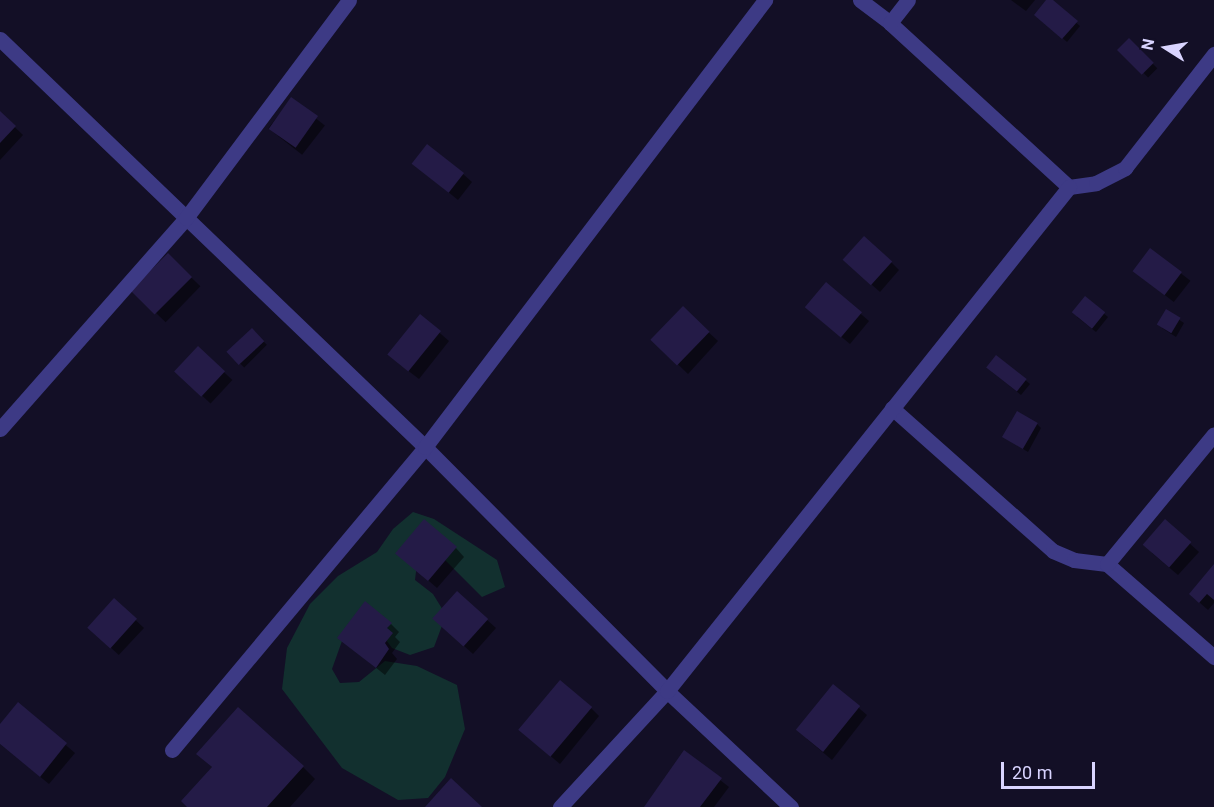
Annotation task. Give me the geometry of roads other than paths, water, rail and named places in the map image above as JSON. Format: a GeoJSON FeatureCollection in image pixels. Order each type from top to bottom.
{"type":"FeatureCollection","features":[{"type":"Feature","properties":{"kind":"street"},"geometry":{"type":"LineString","coordinates":[[0,429],[186,218],[349,0]]}},
{"type":"Feature","properties":{"kind":"street"},"geometry":{"type":"LineString","coordinates":[[172,750],[425,447],[765,0]]}},
{"type":"Feature","properties":{"kind":"street"},"geometry":{"type":"LineString","coordinates":[[860,0],[890,23],[1069,187]]}},
{"type":"Feature","properties":{"kind":"street"},"geometry":{"type":"LineString","coordinates":[[890,23],[908,0]]}},
{"type":"Feature","properties":{"kind":"street"},"geometry":{"type":"LineString","coordinates":[[0,39],[425,447],[666,691],[791,807]]}},
{"type":"Feature","properties":{"kind":"street"},"geometry":{"type":"LineString","coordinates":[[560,807],[666,691],[1069,187],[1096,183],[1125,168],[1214,54]]}},
{"type":"Feature","properties":{"kind":"street"},"geometry":{"type":"LineString","coordinates":[[892,408],[1053,551],[1074,560],[1107,564],[1214,657]]}},
{"type":"Feature","properties":{"kind":"street"},"geometry":{"type":"LineString","coordinates":[[1107,564],[1214,434]]}}]}
